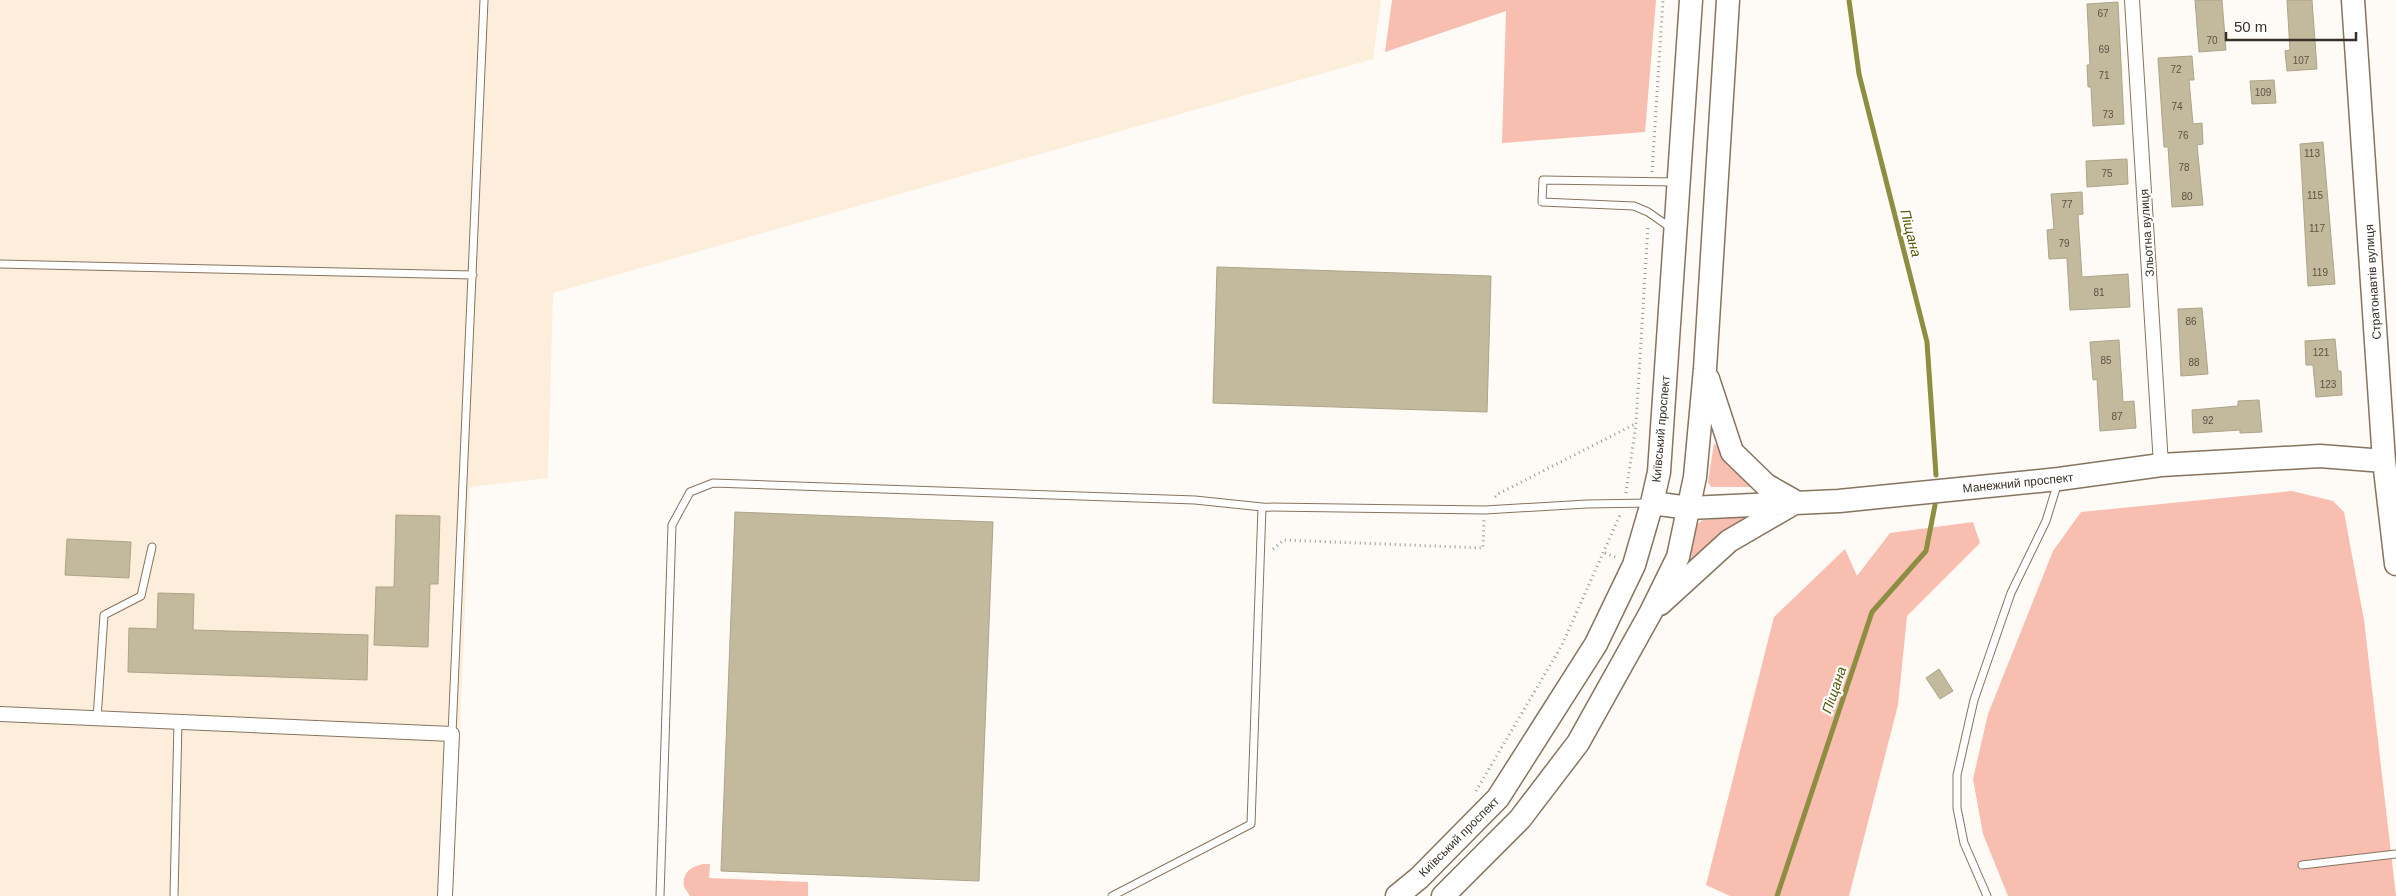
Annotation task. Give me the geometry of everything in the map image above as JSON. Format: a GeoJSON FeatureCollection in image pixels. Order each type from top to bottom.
{"type":"FeatureCollection","features":[{"type":"Feature","properties":{"kind":"main road","name":"Київський проспект"},"geometry":{"type":"LineString","coordinates":[[1397,896],[1419,878],[1498,798],[1596,644],[1634,565],[1652,503],[1661,443],[1691,0]]}},
{"type":"Feature","properties":{"kind":"main road"},"geometry":{"type":"LineString","coordinates":[[1443,896],[1520,819],[1578,743],[1651,612],[1678,557],[1695,477],[1705,369],[1728,0]]}},
{"type":"Feature","properties":{"kind":"main road","name":"Стратонавтів вулиця"},"geometry":{"type":"LineString","coordinates":[[2353,0],[2384,460],[2396,564]]}},
{"type":"Feature","properties":{"kind":"main road"},"geometry":{"type":"LineString","coordinates":[[1705,369],[1732,452],[1766,485],[1796,502]]}},
{"type":"Feature","properties":{"kind":"main road","name":"Манежний проспект"},"geometry":{"type":"LineString","coordinates":[[1652,503],[1689,508],[1838,501],[2059,479],[2161,465],[2320,456],[2384,460]]}},
{"type":"Feature","properties":{"kind":"main road"},"geometry":{"type":"LineString","coordinates":[[1651,612],[1729,541],[1796,502]]}},
{"type":"Feature","properties":{"kind":"main road"},"geometry":{"type":"LineString","coordinates":[[1546,724],[1578,743]]}},
{"type":"Feature","properties":{"kind":"street","name":"Зльотна вулиця"},"geometry":{"type":"LineString","coordinates":[[2132,0],[2161,465]]}},
{"type":"Feature","properties":{"kind":"street"},"geometry":{"type":"LineString","coordinates":[[0,714],[452,734],[445,896]]}},
{"type":"Feature","properties":{"kind":"lane"},"geometry":{"type":"LineString","coordinates":[[452,734],[484,0]]}},
{"type":"Feature","properties":{"kind":"lane"},"geometry":{"type":"LineString","coordinates":[[1676,231],[1648,212],[1634,206],[1542,202],[1543,180],[1678,182]]}},
{"type":"Feature","properties":{"kind":"lane"},"geometry":{"type":"LineString","coordinates":[[0,264],[473,275]]}},
{"type":"Feature","properties":{"kind":"lane"},"geometry":{"type":"LineString","coordinates":[[1987,896],[1964,843],[1957,808],[1957,775],[1977,691],[2011,593],[2046,521],[2059,479]]}},
{"type":"Feature","properties":{"kind":"lane"},"geometry":{"type":"LineString","coordinates":[[660,896],[672,525],[690,492],[713,483],[1195,500],[1262,507],[1485,510],[1587,504],[1652,503]]}},
{"type":"Feature","properties":{"kind":"lane"},"geometry":{"type":"LineString","coordinates":[[1112,896],[1251,824],[1262,507]]}},
{"type":"Feature","properties":{"kind":"lane"},"geometry":{"type":"LineString","coordinates":[[97,719],[104,615],[141,596],[152,547]]}},
{"type":"Feature","properties":{"kind":"lane"},"geometry":{"type":"LineString","coordinates":[[174,896],[178,722]]}},
{"type":"Feature","properties":{"kind":"lane"},"geometry":{"type":"LineString","coordinates":[[2302,865],[2396,854]]}},
{"type":"Feature","properties":{"kind":"path"},"geometry":{"type":"LineString","coordinates":[[1652,182],[1663,0]]}},
{"type":"Feature","properties":{"kind":"path"},"geometry":{"type":"LineString","coordinates":[[1492,805],[1476,791],[1562,645],[1624,504],[1636,424],[1648,212]]}},
{"type":"Feature","properties":{"kind":"shaded area"},"geometry":{"type":"Polygon","coordinates":[[[0,0],[1381,0],[1373,59],[553,293],[548,478],[470,487],[453,896],[0,896],[0,0]]]}},
{"type":"Feature","properties":{"kind":"shaded area"},"geometry":{"type":"Polygon","coordinates":[[[1392,0],[1656,0],[1645,132],[1502,143],[1506,11],[1385,52],[1392,0]]]}},
{"type":"Feature","properties":{"kind":"shaded area"},"geometry":{"type":"Polygon","coordinates":[[[1714,443],[1754,487],[1711,487],[1708,482],[1714,443]]]}},
{"type":"Feature","properties":{"kind":"shaded area"},"geometry":{"type":"Polygon","coordinates":[[[2292,491],[2333,501],[2344,512],[2364,620],[2396,896],[2008,896],[1983,834],[1973,779],[1988,714],[2053,551],[2081,512],[2292,491]]]}},
{"type":"Feature","properties":{"kind":"shaded area"},"geometry":{"type":"Polygon","coordinates":[[[1752,516],[1686,568],[1697,524],[1703,520],[1752,516]]]}},
{"type":"Feature","properties":{"kind":"shaded area"},"geometry":{"type":"Polygon","coordinates":[[[1973,522],[1980,543],[1907,616],[1898,705],[1849,896],[1730,896],[1706,885],[1774,617],[1845,549],[1857,576],[1890,533],[1973,522]]]}},
{"type":"Feature","properties":{"kind":"shaded area"},"geometry":{"type":"Polygon","coordinates":[[[703,864],[710,864],[709,878],[808,882],[808,896],[690,896],[684,887],[684,878],[688,871],[703,864]]]}},
{"type":"Feature","properties":{"kind":"building"},"geometry":{"type":"Polygon","coordinates":[[[2195,0],[2222,0],[2226,50],[2199,52],[2195,0]]]}},
{"type":"Feature","properties":{"kind":"building"},"geometry":{"type":"Polygon","coordinates":[[[2287,0],[2312,0],[2317,69],[2287,71],[2285,51],[2290,50],[2287,0]]]}},
{"type":"Feature","properties":{"kind":"building"},"geometry":{"type":"Polygon","coordinates":[[[2118,2],[2124,124],[2093,126],[2091,87],[2088,87],[2087,65],[2090,65],[2087,4],[2118,2]]]}},
{"type":"Feature","properties":{"kind":"building"},"geometry":{"type":"Polygon","coordinates":[[[2192,56],[2194,80],[2189,80],[2193,124],[2202,123],[2203,144],[2197,145],[2203,205],[2172,207],[2168,147],[2164,147],[2158,58],[2192,56]]]}},
{"type":"Feature","properties":{"kind":"building"},"geometry":{"type":"Polygon","coordinates":[[[2274,80],[2276,103],[2252,104],[2250,81],[2274,80]]]}},
{"type":"Feature","properties":{"kind":"building"},"geometry":{"type":"Polygon","coordinates":[[[2323,142],[2335,284],[2308,286],[2300,144],[2323,142]]]}},
{"type":"Feature","properties":{"kind":"building"},"geometry":{"type":"Polygon","coordinates":[[[2127,159],[2128,184],[2087,187],[2086,161],[2127,159]]]}},
{"type":"Feature","properties":{"kind":"building"},"geometry":{"type":"Polygon","coordinates":[[[2082,192],[2083,214],[2078,215],[2082,277],[2128,274],[2130,307],[2070,310],[2067,258],[2049,259],[2047,230],[2054,229],[2051,194],[2082,192]]]}},
{"type":"Feature","properties":{"kind":"building"},"geometry":{"type":"Polygon","coordinates":[[[1217,267],[1491,276],[1487,412],[1213,403],[1217,267]]]}},
{"type":"Feature","properties":{"kind":"building"},"geometry":{"type":"Polygon","coordinates":[[[2202,308],[2208,374],[2181,376],[2178,309],[2202,308]]]}},
{"type":"Feature","properties":{"kind":"building"},"geometry":{"type":"Polygon","coordinates":[[[2335,339],[2338,371],[2341,371],[2342,395],[2316,397],[2313,365],[2306,365],[2305,341],[2335,339]]]}},
{"type":"Feature","properties":{"kind":"building"},"geometry":{"type":"Polygon","coordinates":[[[2119,340],[2123,402],[2134,401],[2136,428],[2100,431],[2097,379],[2093,380],[2090,342],[2119,340]]]}},
{"type":"Feature","properties":{"kind":"building"},"geometry":{"type":"Polygon","coordinates":[[[2259,400],[2262,432],[2240,433],[2240,430],[2193,433],[2192,410],[2238,406],[2238,401],[2259,400]]]}},
{"type":"Feature","properties":{"kind":"building"},"geometry":{"type":"Polygon","coordinates":[[[735,512],[993,522],[979,881],[721,871],[735,512]]]}},
{"type":"Feature","properties":{"kind":"building"},"geometry":{"type":"Polygon","coordinates":[[[396,515],[440,516],[438,584],[430,584],[428,647],[374,645],[376,587],[394,587],[396,515]]]}},
{"type":"Feature","properties":{"kind":"building"},"geometry":{"type":"Polygon","coordinates":[[[67,539],[131,542],[129,578],[65,575],[67,539]]]}},
{"type":"Feature","properties":{"kind":"building"},"geometry":{"type":"Polygon","coordinates":[[[158,593],[194,594],[193,630],[368,635],[367,680],[128,672],[129,628],[157,629],[158,593]]]}},
{"type":"Feature","properties":{"kind":"building"},"geometry":{"type":"Polygon","coordinates":[[[1939,669],[1953,691],[1940,699],[1926,678],[1939,669]]]}},
{"type":"Feature","properties":{"kind":"waterway","name":"Піщана"},"geometry":{"type":"LineString","coordinates":[[1849,0],[1859,74],[1927,342],[1936,475]]}},
{"type":"Feature","properties":{"kind":"waterway","name":"Піщана"},"geometry":{"type":"LineString","coordinates":[[1777,896],[1872,612],[1926,551],[1935,505]]}}]}
